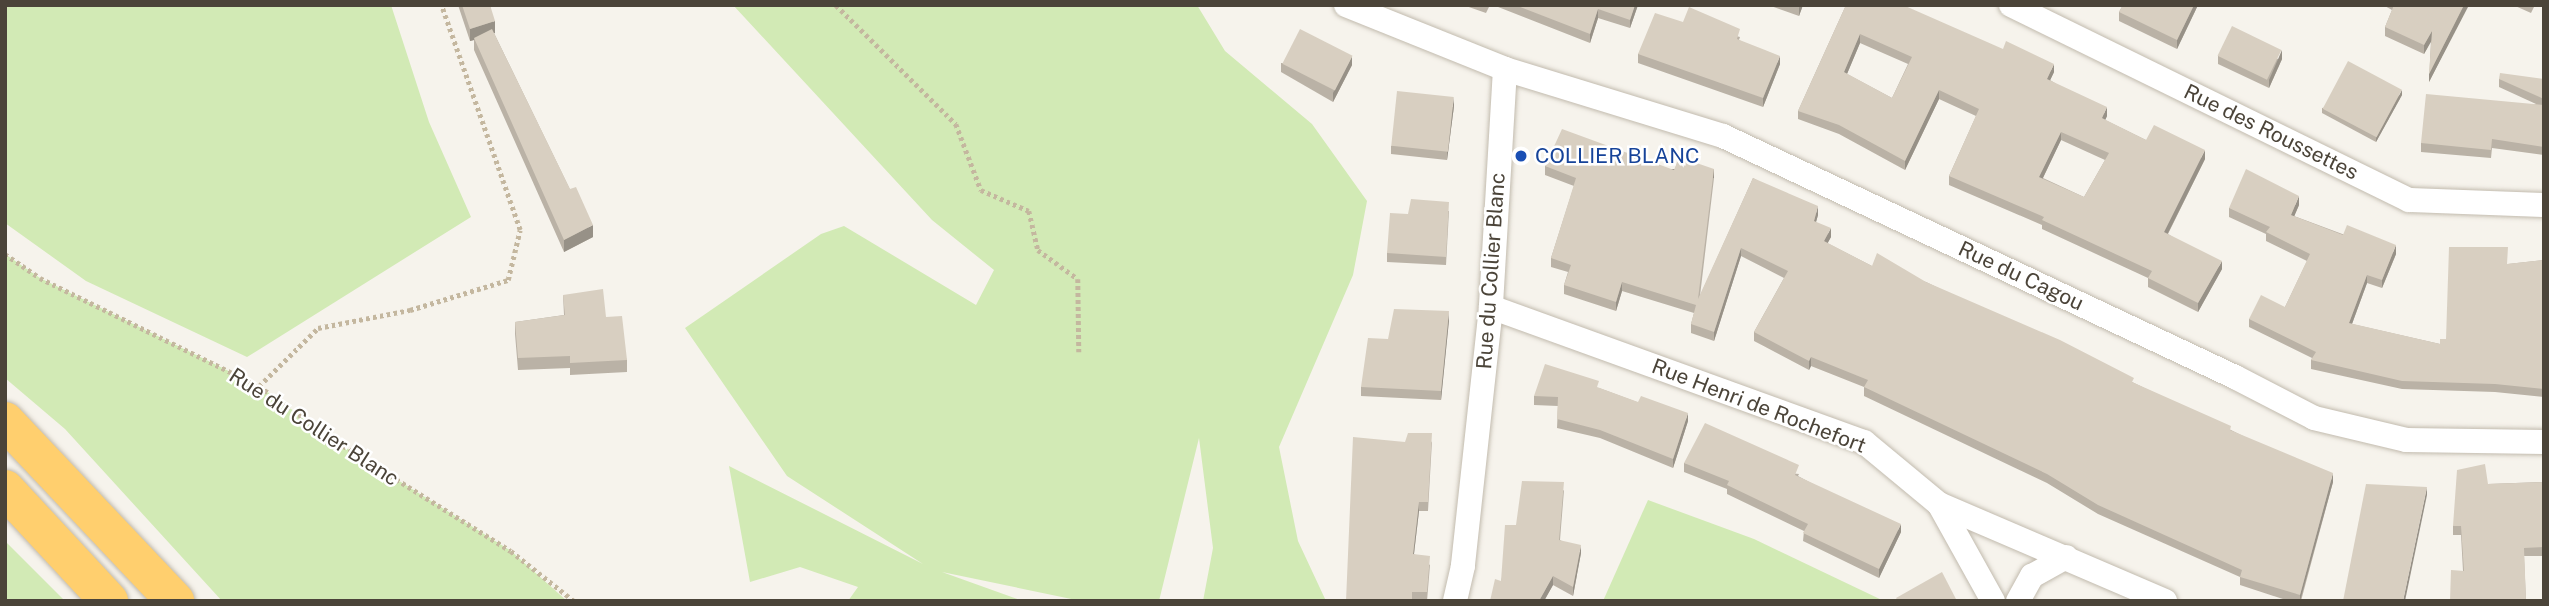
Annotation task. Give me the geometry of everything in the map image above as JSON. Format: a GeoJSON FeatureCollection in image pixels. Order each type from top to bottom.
{"type":"FeatureCollection","features":[{"type":"Feature","properties":{"kind":"highway"},"geometry":{"type":"LineString","coordinates":[[5,421],[175,601]]}},
{"type":"Feature","properties":{"kind":"highway"},"geometry":{"type":"LineString","coordinates":[[5,489],[109,601]]}},
{"type":"Feature","properties":{"kind":"street"},"geometry":{"type":"LineString","coordinates":[[1346,5],[1505,69]]}},
{"type":"Feature","properties":{"kind":"street","name":"Rue des Roussettes"},"geometry":{"type":"LineString","coordinates":[[2011,5],[2409,200],[2544,205]]}},
{"type":"Feature","properties":{"kind":"street","name":"Rue du Collier Blanc"},"geometry":{"type":"LineString","coordinates":[[1455,601],[1463,566],[1491,307],[1505,69]]}},
{"type":"Feature","properties":{"kind":"street","name":"Rue du Cagou"},"geometry":{"type":"LineString","coordinates":[[1505,69],[1723,136],[2235,376],[2314,418],[2406,440],[2544,442]]}},
{"type":"Feature","properties":{"kind":"street","name":"Rue Henri de Rochefort"},"geometry":{"type":"LineString","coordinates":[[1491,307],[1864,442],[1939,504],[2165,601]]}},
{"type":"Feature","properties":{"kind":"street"},"geometry":{"type":"LineString","coordinates":[[1939,504],[1993,601]]}},
{"type":"Feature","properties":{"kind":"street"},"geometry":{"type":"LineString","coordinates":[[2018,601],[2032,576],[2066,557]]}},
{"type":"Feature","properties":{"kind":"path"},"geometry":{"type":"LineString","coordinates":[[259,386],[318,328],[410,310],[508,280],[520,230],[441,5]]}},
{"type":"Feature","properties":{"kind":"path"},"geometry":{"type":"LineString","coordinates":[[836,5],[956,124],[981,190],[1029,211],[1038,250],[1078,279],[1079,352]]}},
{"type":"Feature","properties":{"kind":"path","name":"Rue du Collier Blanc"},"geometry":{"type":"LineString","coordinates":[[5,254],[40,278],[259,386],[337,442],[511,551],[574,601]]}},
{"type":"Feature","properties":{"kind":"green space"},"geometry":{"type":"Polygon","coordinates":[[[5,5],[391,5],[429,122],[471,217],[247,357],[86,281],[5,223],[5,5]]]}},
{"type":"Feature","properties":{"kind":"green space"},"geometry":{"type":"Polygon","coordinates":[[[733,5],[1197,5],[1225,51],[1312,124],[1367,201],[1353,275],[1279,447],[1298,541],[1326,601],[1203,601],[1213,548],[1199,438],[1159,601],[1081,601],[942,572],[1023,601],[848,601],[858,587],[800,567],[750,582],[729,466],[923,564],[787,476],[685,328],[821,234],[844,226],[976,305],[994,270],[932,220],[733,5]]]}},
{"type":"Feature","properties":{"kind":"green space"},"geometry":{"type":"Polygon","coordinates":[[[5,254],[40,278],[259,386],[337,442],[511,551],[567,601],[222,601],[65,429],[5,378],[5,254]]]}},
{"type":"Feature","properties":{"kind":"green space"},"geometry":{"type":"Polygon","coordinates":[[[1648,500],[1754,539],[1884,601],[1603,601],[1648,500]]]}},
{"type":"Feature","properties":{"kind":"green space"},"geometry":{"type":"Polygon","coordinates":[[[5,541],[65,601],[5,601],[5,541]]]}},
{"type":"Feature","properties":{"kind":"building"},"geometry":{"type":"Polygon","coordinates":[[[462,5],[490,5],[495,21],[470,29],[462,5]]]}},
{"type":"Feature","properties":{"kind":"building"},"geometry":{"type":"Polygon","coordinates":[[[1515,5],[1635,5],[1630,20],[1598,9],[1590,34],[1515,5]]]}},
{"type":"Feature","properties":{"kind":"building"},"geometry":{"type":"Polygon","coordinates":[[[1846,5],[1903,5],[2003,49],[2006,41],[2054,64],[2047,79],[2107,107],[2102,118],[2146,140],[2154,125],[2205,150],[2164,232],[2222,261],[2198,303],[2148,278],[2152,271],[2042,220],[2044,217],[1949,176],[1979,109],[1939,90],[1905,161],[1839,125],[1798,111],[1846,5]],[[1860,34],[1844,72],[1892,98],[1912,57],[1860,34]],[[2061,132],[2039,177],[2084,197],[2109,153],[2061,132]]]}},
{"type":"Feature","properties":{"kind":"building"},"geometry":{"type":"Polygon","coordinates":[[[2123,5],[2194,5],[2177,40],[2119,12],[2123,5]]]}},
{"type":"Feature","properties":{"kind":"building"},"geometry":{"type":"Polygon","coordinates":[[[2394,5],[2464,5],[2429,74],[2432,31],[2424,45],[2385,27],[2394,5]]]}},
{"type":"Feature","properties":{"kind":"building"},"geometry":{"type":"Polygon","coordinates":[[[1689,7],[1740,29],[1737,39],[1780,56],[1763,98],[1638,54],[1655,13],[1683,22],[1689,7]]]}},
{"type":"Feature","properties":{"kind":"building"},"geometry":{"type":"Polygon","coordinates":[[[2232,26],[2281,50],[2267,80],[2218,56],[2232,26]]]}},
{"type":"Feature","properties":{"kind":"building"},"geometry":{"type":"Polygon","coordinates":[[[492,29],[570,189],[576,187],[593,225],[564,240],[474,38],[492,29]]]}},
{"type":"Feature","properties":{"kind":"building"},"geometry":{"type":"Polygon","coordinates":[[[1300,29],[1353,56],[1335,91],[1282,64],[1300,29]]]}},
{"type":"Feature","properties":{"kind":"building"},"geometry":{"type":"Polygon","coordinates":[[[2348,61],[2402,90],[2377,137],[2323,109],[2348,61]]]}},
{"type":"Feature","properties":{"kind":"building"},"geometry":{"type":"Polygon","coordinates":[[[2500,73],[2544,79],[2544,99],[2499,79],[2500,73]]]}},
{"type":"Feature","properties":{"kind":"building"},"geometry":{"type":"Polygon","coordinates":[[[1397,91],[1454,97],[1448,152],[1391,146],[1397,91]]]}},
{"type":"Feature","properties":{"kind":"building"},"geometry":{"type":"Polygon","coordinates":[[[2426,94],[2544,105],[2544,147],[2492,139],[2491,150],[2421,143],[2426,94]]]}},
{"type":"Feature","properties":{"kind":"building"},"geometry":{"type":"Polygon","coordinates":[[[1562,129],[1674,170],[1679,157],[1714,169],[1698,299],[1753,178],[1818,206],[1814,221],[1831,228],[1824,241],[1872,266],[1877,253],[1926,282],[2060,340],[2134,378],[2132,382],[2231,426],[2230,430],[2333,473],[2300,595],[2240,577],[2242,570],[2098,505],[2047,474],[1864,387],[1868,380],[1811,357],[1809,361],[1754,332],[1788,271],[1741,248],[1714,332],[1691,324],[1696,305],[1622,282],[1616,302],[1564,285],[1571,265],[1551,258],[1576,178],[1545,166],[1562,129]]]}},
{"type":"Feature","properties":{"kind":"building"},"geometry":{"type":"Polygon","coordinates":[[[2246,169],[2299,196],[2291,215],[2343,235],[2347,225],[2396,245],[2382,280],[2367,275],[2349,323],[2440,344],[2440,339],[2446,339],[2449,247],[2508,247],[2507,264],[2544,260],[2544,389],[2495,384],[2402,381],[2311,360],[2316,352],[2249,319],[2261,295],[2285,307],[2310,254],[2266,232],[2270,227],[2229,208],[2246,169]]]}},
{"type":"Feature","properties":{"kind":"building"},"geometry":{"type":"Polygon","coordinates":[[[1411,199],[1449,202],[1446,257],[1387,253],[1390,213],[1408,214],[1411,199]]]}},
{"type":"Feature","properties":{"kind":"building"},"geometry":{"type":"Polygon","coordinates":[[[603,289],[606,317],[622,316],[627,360],[570,363],[570,356],[518,358],[515,322],[565,315],[563,295],[603,289]]]}},
{"type":"Feature","properties":{"kind":"building"},"geometry":{"type":"Polygon","coordinates":[[[1394,309],[1449,311],[1441,391],[1361,387],[1368,338],[1388,339],[1394,309]]]}},
{"type":"Feature","properties":{"kind":"building"},"geometry":{"type":"Polygon","coordinates":[[[1545,364],[1599,381],[1597,387],[1638,402],[1641,396],[1688,413],[1673,459],[1600,430],[1557,419],[1558,397],[1534,396],[1545,364]]]}},
{"type":"Feature","properties":{"kind":"building"},"geometry":{"type":"Polygon","coordinates":[[[1705,423],[1799,465],[1795,475],[1901,524],[1879,569],[1803,533],[1808,524],[1727,485],[1729,481],[1684,463],[1705,423]]]}},
{"type":"Feature","properties":{"kind":"building"},"geometry":{"type":"Polygon","coordinates":[[[1408,433],[1432,433],[1428,502],[1419,502],[1413,554],[1430,556],[1427,592],[1412,592],[1412,601],[1346,601],[1353,437],[1405,442],[1408,433]]]}},
{"type":"Feature","properties":{"kind":"building"},"geometry":{"type":"Polygon","coordinates":[[[2485,464],[2488,484],[2544,482],[2544,547],[2524,548],[2526,601],[2450,601],[2451,570],[2464,571],[2461,526],[2453,526],[2457,470],[2485,464]]]}},
{"type":"Feature","properties":{"kind":"building"},"geometry":{"type":"Polygon","coordinates":[[[1522,481],[1564,482],[1559,540],[1581,545],[1573,587],[1553,576],[1539,601],[1490,601],[1495,579],[1501,581],[1505,525],[1516,525],[1522,481]]]}},
{"type":"Feature","properties":{"kind":"building"},"geometry":{"type":"Polygon","coordinates":[[[2366,484],[2427,487],[2403,601],[2343,601],[2366,484]]]}},
{"type":"Feature","properties":{"kind":"building"},"geometry":{"type":"Polygon","coordinates":[[[1942,572],[1957,601],[1898,601],[1896,598],[1942,572]]]}},
{"type":"Feature","properties":{"kind":"place","name":"COLLIER BLANC"},"geometry":{"type":"Point","coordinates":[1521,156]}}]}
